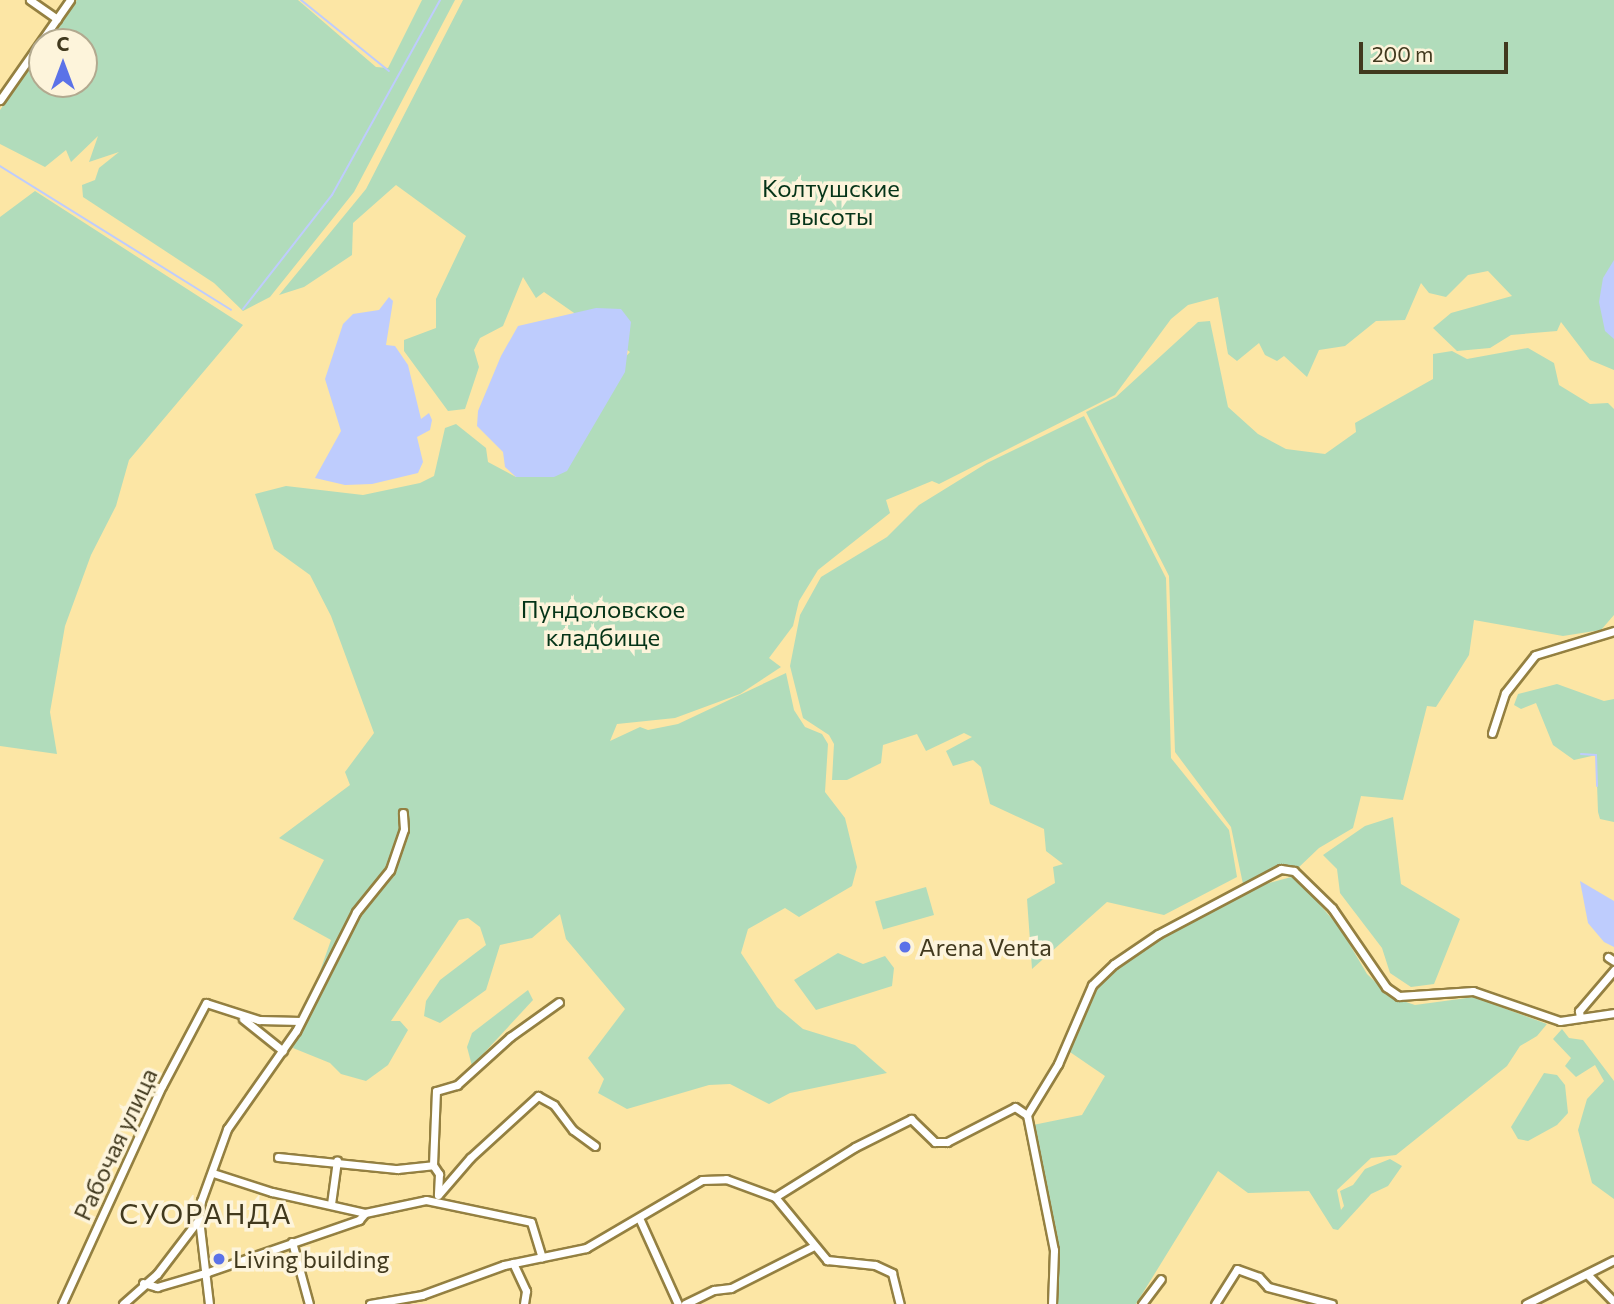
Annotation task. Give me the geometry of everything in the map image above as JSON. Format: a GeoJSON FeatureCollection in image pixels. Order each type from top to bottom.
{"type":"FeatureCollection","features":[{"type":"Feature","properties":{"kind":"street"},"geometry":{"type":"LineString","coordinates":[[30,0],[57,19]]}},
{"type":"Feature","properties":{"kind":"street"},"geometry":{"type":"LineString","coordinates":[[0,100],[70,0]]}},
{"type":"Feature","properties":{"kind":"street"},"geometry":{"type":"LineString","coordinates":[[1492,733],[1505,693],[1535,655],[1614,631]]}},
{"type":"Feature","properties":{"kind":"street"},"geometry":{"type":"LineString","coordinates":[[209,1304],[208,1272],[199,1219],[201,1201],[236,1112],[283,1051],[344,930],[390,870],[404,829],[403,813]]}},
{"type":"Feature","properties":{"kind":"street"},"geometry":{"type":"LineString","coordinates":[[1052,1304],[1054,1250],[1027,1115],[1058,1064],[1092,985],[1114,964],[1230,893],[1281,869],[1294,871],[1332,908],[1386,987],[1399,996],[1473,991],[1552,1020],[1614,1013]]}},
{"type":"Feature","properties":{"kind":"street"},"geometry":{"type":"LineString","coordinates":[[1580,1018],[1579,1011],[1614,970]]}},
{"type":"Feature","properties":{"kind":"street"},"geometry":{"type":"LineString","coordinates":[[437,1197],[439,1174],[433,1165],[436,1091],[457,1085],[510,1037],[559,1002]]}},
{"type":"Feature","properties":{"kind":"street","name":"Рабочая улица"},"geometry":{"type":"LineString","coordinates":[[62,1304],[162,1086],[206,1003],[240,1016]]}},
{"type":"Feature","properties":{"kind":"street"},"geometry":{"type":"LineString","coordinates":[[240,1016],[300,1021]]}},
{"type":"Feature","properties":{"kind":"street"},"geometry":{"type":"LineString","coordinates":[[240,1016],[283,1051]]}},
{"type":"Feature","properties":{"kind":"street"},"geometry":{"type":"LineString","coordinates":[[213,1173],[272,1192],[365,1213],[437,1197],[470,1158],[538,1096],[554,1105],[573,1130],[596,1146]]}},
{"type":"Feature","properties":{"kind":"street"},"geometry":{"type":"LineString","coordinates":[[775,1197],[855,1147],[911,1119],[935,1142],[947,1142],[1015,1107],[1027,1115]]}},
{"type":"Feature","properties":{"kind":"street"},"geometry":{"type":"LineString","coordinates":[[278,1157],[337,1160],[397,1169],[433,1165]]}},
{"type":"Feature","properties":{"kind":"street"},"geometry":{"type":"LineString","coordinates":[[331,1204],[337,1160]]}},
{"type":"Feature","properties":{"kind":"street"},"geometry":{"type":"LineString","coordinates":[[370,1304],[422,1295],[513,1263],[586,1248],[640,1220],[684,1188],[713,1178],[775,1197],[812,1247],[827,1260],[886,1268],[895,1278],[900,1304]]}},
{"type":"Feature","properties":{"kind":"street"},"geometry":{"type":"LineString","coordinates":[[437,1197],[448,1206],[531,1222],[542,1257]]}},
{"type":"Feature","properties":{"kind":"street"},"geometry":{"type":"LineString","coordinates":[[143,1283],[157,1287],[208,1272],[359,1220],[365,1213]]}},
{"type":"Feature","properties":{"kind":"street"},"geometry":{"type":"LineString","coordinates":[[123,1304],[143,1283],[158,1273],[199,1219]]}},
{"type":"Feature","properties":{"kind":"street"},"geometry":{"type":"LineString","coordinates":[[640,1220],[678,1304]]}},
{"type":"Feature","properties":{"kind":"street"},"geometry":{"type":"LineString","coordinates":[[292,1242],[309,1304]]}},
{"type":"Feature","properties":{"kind":"street"},"geometry":{"type":"LineString","coordinates":[[685,1304],[731,1288],[812,1247]]}},
{"type":"Feature","properties":{"kind":"street"},"geometry":{"type":"LineString","coordinates":[[1526,1304],[1614,1260]]}},
{"type":"Feature","properties":{"kind":"street"},"geometry":{"type":"LineString","coordinates":[[513,1263],[526,1291],[525,1304]]}},
{"type":"Feature","properties":{"kind":"street"},"geometry":{"type":"LineString","coordinates":[[1215,1304],[1237,1269],[1259,1278],[1268,1287],[1332,1304]]}},
{"type":"Feature","properties":{"kind":"street"},"geometry":{"type":"LineString","coordinates":[[1587,1274],[1614,1302]]}},
{"type":"Feature","properties":{"kind":"street"},"geometry":{"type":"LineString","coordinates":[[1142,1304],[1161,1279]]}},
{"type":"Feature","properties":{"kind":"street"},"geometry":{"type":"LineString","coordinates":[[1300,1304],[1315,1301]]}},
{"type":"Feature","properties":{"kind":"green space"},"geometry":{"type":"Polygon","coordinates":[[[77,0],[298,0],[376,67],[388,68],[422,0],[455,0],[354,192],[270,297],[243,311],[214,283],[83,197],[82,185],[95,180],[99,168],[119,152],[89,162],[98,136],[71,162],[66,150],[45,167],[0,144],[0,110],[28,70],[28,98],[98,98],[98,28],[57,28],[77,0]]]}},
{"type":"Feature","properties":{"kind":"green space"},"geometry":{"type":"Polygon","coordinates":[[[463,0],[1614,0],[1614,370],[1590,360],[1561,322],[1557,331],[1511,335],[1490,348],[1457,351],[1433,328],[1451,313],[1512,296],[1488,271],[1468,275],[1446,297],[1429,293],[1421,283],[1405,320],[1376,321],[1345,346],[1319,350],[1307,377],[1284,356],[1277,361],[1265,355],[1259,343],[1237,361],[1228,354],[1218,297],[1188,305],[1171,319],[1115,395],[939,484],[932,481],[886,500],[890,513],[818,570],[799,601],[793,626],[769,658],[781,667],[740,694],[675,718],[617,724],[610,741],[640,727],[648,730],[678,724],[786,673],[794,710],[805,727],[822,734],[828,744],[825,792],[845,818],[857,867],[852,886],[799,917],[785,908],[748,929],[741,953],[777,1007],[803,1029],[855,1045],[887,1073],[790,1093],[769,1104],[730,1084],[709,1085],[627,1109],[598,1093],[604,1079],[588,1058],[625,1009],[566,939],[560,914],[532,938],[500,945],[486,990],[440,1023],[424,1016],[426,1001],[440,980],[486,945],[480,927],[468,918],[459,920],[391,1021],[400,1021],[408,1030],[388,1065],[366,1081],[341,1074],[330,1063],[293,1048],[331,940],[293,919],[324,860],[279,838],[350,785],[345,772],[374,733],[331,616],[310,575],[274,549],[255,494],[286,486],[363,495],[420,483],[434,476],[445,428],[456,424],[486,448],[488,462],[516,477],[630,352],[544,292],[536,298],[523,277],[503,326],[480,338],[474,350],[479,367],[465,409],[448,411],[404,351],[404,340],[436,328],[436,299],[466,236],[396,185],[353,223],[352,255],[304,287],[279,295],[366,189],[463,0]]]}},
{"type":"Feature","properties":{"kind":"green space"},"geometry":{"type":"Polygon","coordinates":[[[35,191],[243,325],[129,460],[116,506],[91,555],[65,626],[50,712],[57,754],[0,746],[0,217],[35,191]]]}},
{"type":"Feature","properties":{"kind":"green space"},"geometry":{"type":"Polygon","coordinates":[[[1210,321],[1228,407],[1258,434],[1286,449],[1325,454],[1356,432],[1355,423],[1433,379],[1433,354],[1452,351],[1467,359],[1528,348],[1554,363],[1559,385],[1590,404],[1608,403],[1614,409],[1614,615],[1601,630],[1563,636],[1474,620],[1469,655],[1436,707],[1427,706],[1403,800],[1361,796],[1353,828],[1319,848],[1297,869],[1278,870],[1243,884],[1231,827],[1175,752],[1169,576],[1086,412],[1116,397],[1198,322],[1210,321]]]}},
{"type":"Feature","properties":{"kind":"green space"},"geometry":{"type":"Polygon","coordinates":[[[1084,416],[1166,578],[1171,758],[1229,830],[1237,877],[1164,915],[1107,902],[1032,969],[1027,899],[1055,883],[1053,867],[1063,864],[1046,851],[1044,829],[990,804],[981,767],[973,760],[953,766],[946,751],[972,737],[964,733],[926,751],[917,734],[883,745],[881,763],[847,780],[832,780],[834,744],[829,735],[803,718],[790,666],[800,615],[821,577],[887,537],[919,505],[987,463],[1084,416]]]}},
{"type":"Feature","properties":{"kind":"green space"},"geometry":{"type":"Polygon","coordinates":[[[1557,684],[1604,701],[1614,699],[1614,822],[1600,819],[1598,812],[1596,755],[1574,760],[1553,745],[1536,703],[1521,709],[1514,705],[1518,694],[1557,684]]]}},
{"type":"Feature","properties":{"kind":"green space"},"geometry":{"type":"Polygon","coordinates":[[[1393,817],[1401,884],[1460,919],[1434,984],[1411,987],[1390,973],[1382,948],[1340,893],[1337,869],[1323,855],[1365,826],[1393,817]]]}},
{"type":"Feature","properties":{"kind":"green space"},"geometry":{"type":"Polygon","coordinates":[[[1295,876],[1340,928],[1367,974],[1391,997],[1415,1005],[1474,997],[1547,1024],[1537,1036],[1520,1046],[1507,1066],[1396,1155],[1371,1158],[1337,1190],[1341,1210],[1344,1206],[1340,1191],[1353,1185],[1365,1169],[1390,1159],[1402,1166],[1388,1186],[1371,1194],[1338,1230],[1333,1229],[1309,1191],[1248,1193],[1218,1171],[1136,1304],[1054,1304],[1056,1263],[1033,1125],[1082,1115],[1105,1076],[1067,1050],[1094,988],[1150,943],[1243,890],[1295,876]]]}},
{"type":"Feature","properties":{"kind":"green space"},"geometry":{"type":"Polygon","coordinates":[[[926,887],[934,915],[883,929],[875,902],[926,887]]]}},
{"type":"Feature","properties":{"kind":"green space"},"geometry":{"type":"Polygon","coordinates":[[[838,953],[863,964],[885,956],[894,968],[892,986],[816,1010],[794,980],[838,953]]]}},
{"type":"Feature","properties":{"kind":"green space"},"geometry":{"type":"Polygon","coordinates":[[[528,990],[533,1000],[472,1066],[467,1047],[472,1033],[528,990]]]}},
{"type":"Feature","properties":{"kind":"green space"},"geometry":{"type":"Polygon","coordinates":[[[1562,1029],[1569,1038],[1583,1040],[1614,1081],[1614,1199],[1592,1183],[1578,1130],[1587,1099],[1604,1081],[1595,1065],[1576,1077],[1565,1066],[1571,1058],[1553,1039],[1562,1029]]]}},
{"type":"Feature","properties":{"kind":"green space"},"geometry":{"type":"Polygon","coordinates":[[[1544,1073],[1557,1075],[1565,1085],[1568,1113],[1557,1125],[1528,1141],[1518,1139],[1511,1127],[1544,1073]]]}},
{"type":"Feature","properties":{"kind":"water"},"geometry":{"type":"Polygon","coordinates":[[[1614,260],[1614,339],[1605,331],[1599,302],[1603,278],[1614,260]]]}},
{"type":"Feature","properties":{"kind":"water"},"geometry":{"type":"Polygon","coordinates":[[[389,297],[393,301],[386,345],[395,346],[408,365],[421,419],[429,413],[432,420],[430,430],[417,437],[423,462],[418,473],[372,484],[345,485],[315,478],[341,431],[325,379],[343,324],[353,314],[379,310],[389,297]]]}},
{"type":"Feature","properties":{"kind":"water"},"geometry":{"type":"Polygon","coordinates":[[[596,308],[621,309],[631,322],[625,372],[567,471],[554,477],[516,477],[505,467],[503,452],[477,426],[478,411],[501,356],[518,326],[596,308]]]}},
{"type":"Feature","properties":{"kind":"water"},"geometry":{"type":"Polygon","coordinates":[[[1580,881],[1614,901],[1614,947],[1604,942],[1588,923],[1580,881]]]}},
{"type":"Feature","properties":{"kind":"waterway"},"geometry":{"type":"LineString","coordinates":[[301,0],[389,71]]}},
{"type":"Feature","properties":{"kind":"waterway"},"geometry":{"type":"LineString","coordinates":[[243,309],[332,195],[440,0]]}},
{"type":"Feature","properties":{"kind":"waterway"},"geometry":{"type":"LineString","coordinates":[[0,166],[231,310]]}},
{"type":"Feature","properties":{"kind":"waterway"},"geometry":{"type":"LineString","coordinates":[[1581,754],[1596,755],[1597,786]]}},
{"type":"Feature","properties":{"kind":"place","name":"Arena Venta"},"geometry":{"type":"Point","coordinates":[905,947]}},
{"type":"Feature","properties":{"kind":"place","name":"Living building"},"geometry":{"type":"Point","coordinates":[219,1259]}},
{"type":"Feature","properties":{"kind":"district","name":"СУОРАНДА"},"geometry":{"type":"Point","coordinates":[206,1213]}},
{"type":"Feature","properties":{"kind":"park label","name":"Колтушские высоты"},"geometry":{"type":"Point","coordinates":[831,202]}},
{"type":"Feature","properties":{"kind":"park label","name":"Пундоловское кладбище"},"geometry":{"type":"Point","coordinates":[603,623]}}]}
